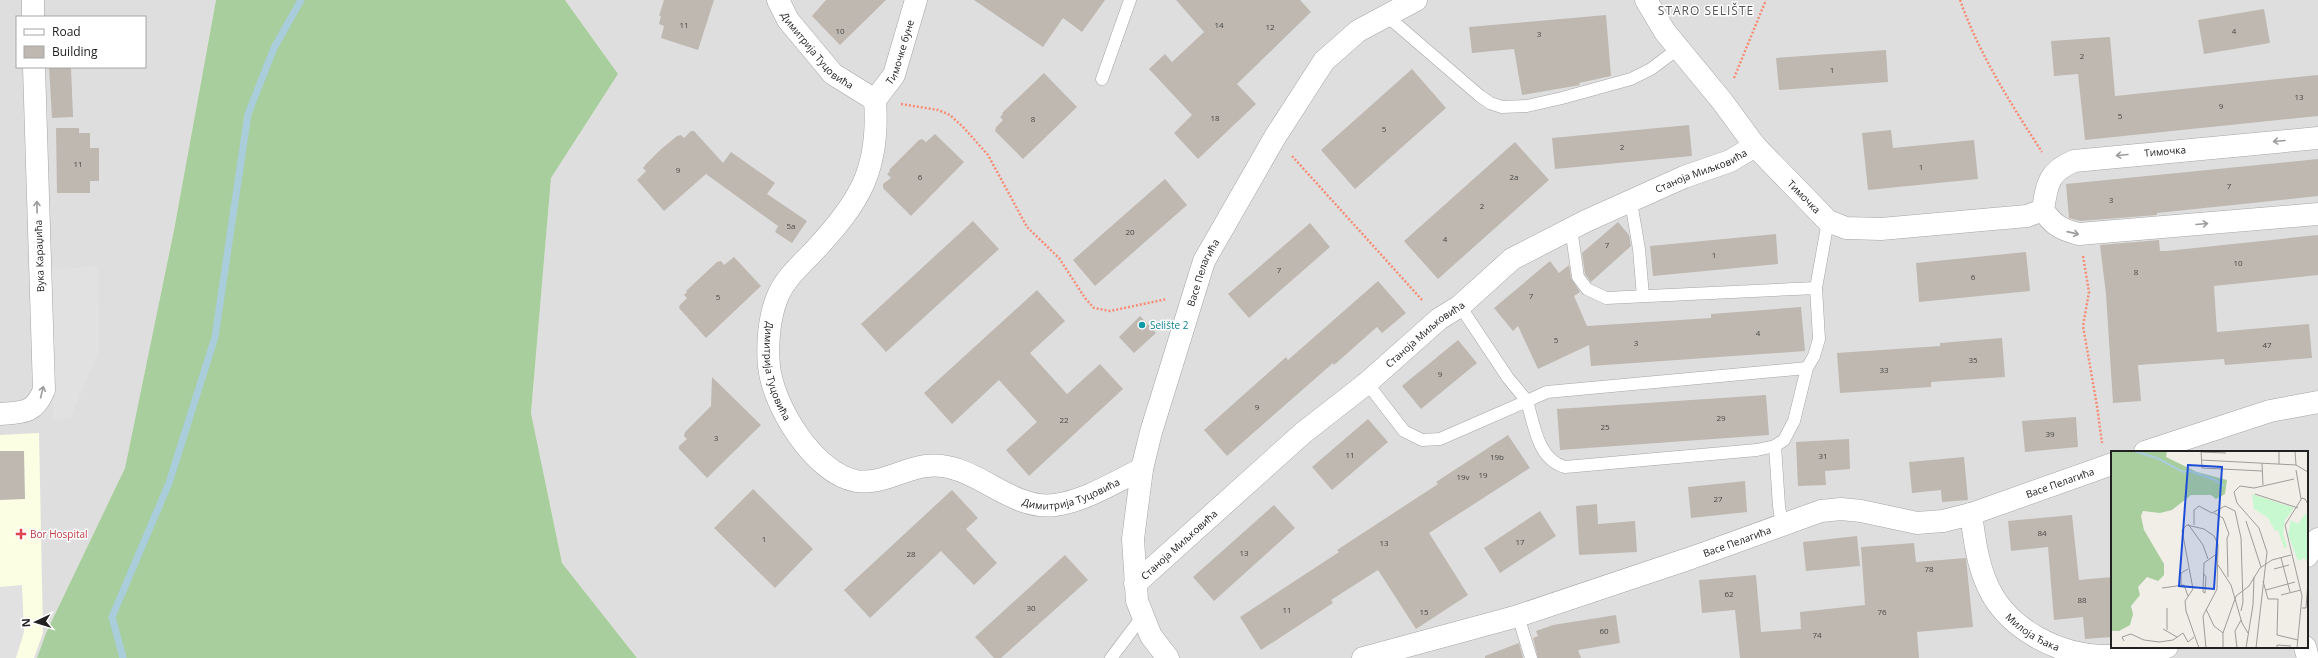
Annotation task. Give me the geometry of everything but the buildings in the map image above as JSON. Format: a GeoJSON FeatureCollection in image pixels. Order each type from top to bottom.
{"type":"FeatureCollection","features":[{"type":"Feature","properties":{"kind":"street"},"geometry":{"type":"LineString","coordinates":[[33,0],[34,16]]}},
{"type":"Feature","properties":{"kind":"street","name":"Димитрија Туцовића"},"geometry":{"type":"LineString","coordinates":[[778,0],[788,20],[833,74],[875,100],[877,128],[874,150],[862,188],[842,222],[783,284],[776,300],[772,318],[769,366],[775,395],[809,449],[821,463],[838,474],[856,481],[876,481],[927,466],[945,468],[970,473],[1010,495],[1031,503],[1054,505],[1103,488],[1142,469]]}},
{"type":"Feature","properties":{"kind":"street","name":"Тимочке буне"},"geometry":{"type":"LineString","coordinates":[[875,100],[894,75],[916,0]]}},
{"type":"Feature","properties":{"kind":"street","name":"Васе Пелагића"},"geometry":{"type":"LineString","coordinates":[[1168,658],[1151,636],[1142,617],[1135,584],[1133,539],[1142,469],[1151,432],[1204,261],[1275,137],[1324,61],[1358,32],[1416,0]]}},
{"type":"Feature","properties":{"kind":"street","name":"Тимочка"},"geometry":{"type":"LineString","coordinates":[[1646,0],[1665,32],[1722,101],[1755,146],[1828,221],[1846,228],[1881,228],[2026,216],[2043,210],[2046,190],[2052,177],[2060,167],[2074,161],[2318,138]]}},
{"type":"Feature","properties":{"kind":"street","name":"Вука Караџића"},"geometry":{"type":"LineString","coordinates":[[0,414],[27,412],[38,404],[44,390],[34,68]]}},
{"type":"Feature","properties":{"kind":"street","name":"Станоја Миљковића"},"geometry":{"type":"LineString","coordinates":[[1135,584],[1303,433],[1367,383],[1439,319],[1460,306],[1512,259],[1571,228],[1684,177],[1730,161],[1755,146]]}},
{"type":"Feature","properties":{"kind":"street"},"geometry":{"type":"LineString","coordinates":[[2043,210],[2052,223],[2064,230],[2079,234],[2318,214]]}},
{"type":"Feature","properties":{"kind":"street"},"geometry":{"type":"LineString","coordinates":[[2148,451],[2270,411],[2318,402]]}},
{"type":"Feature","properties":{"kind":"street","name":"Васе Пелагића"},"geometry":{"type":"LineString","coordinates":[[1363,658],[1518,616],[1822,511],[1841,509],[1917,523],[1943,521],[1971,514],[2108,465]]}},
{"type":"Feature","properties":{"kind":"street","name":"Милоја Ђака"},"geometry":{"type":"LineString","coordinates":[[1971,514],[1979,560],[1985,582],[1995,601],[2008,617],[2025,631],[2051,644],[2084,655],[2128,655],[2162,648]]}},
{"type":"Feature","properties":{"kind":"street"},"geometry":{"type":"LineString","coordinates":[[2308,554],[2318,539]]}},
{"type":"Feature","properties":{"kind":"street"},"geometry":{"type":"LineString","coordinates":[[2305,648],[2308,658]]}},
{"type":"Feature","properties":{"kind":"lane"},"geometry":{"type":"LineString","coordinates":[[1102,79],[1130,0]]}},
{"type":"Feature","properties":{"kind":"lane"},"geometry":{"type":"LineString","coordinates":[[1387,16],[1480,96],[1490,103],[1502,107],[1527,106],[1631,79],[1651,69],[1679,48]]}},
{"type":"Feature","properties":{"kind":"lane"},"geometry":{"type":"LineString","coordinates":[[1631,202],[1639,248],[1643,296]]}},
{"type":"Feature","properties":{"kind":"lane"},"geometry":{"type":"LineString","coordinates":[[1460,306],[1508,378],[1527,401],[1540,446],[1547,457],[1556,465],[1565,468],[1757,450],[1775,446],[1784,440],[1794,421],[1807,368],[1814,356],[1819,339],[1816,288],[1828,221]]}},
{"type":"Feature","properties":{"kind":"lane"},"geometry":{"type":"LineString","coordinates":[[1571,228],[1578,276],[1587,289],[1606,298],[1816,288]]}},
{"type":"Feature","properties":{"kind":"lane"},"geometry":{"type":"LineString","coordinates":[[1367,383],[1404,431],[1422,440],[1440,439],[1548,392],[1807,368]]}},
{"type":"Feature","properties":{"kind":"lane"},"geometry":{"type":"LineString","coordinates":[[1775,446],[1779,506],[1782,525]]}},
{"type":"Feature","properties":{"kind":"lane"},"geometry":{"type":"LineString","coordinates":[[1518,616],[1531,658]]}},
{"type":"Feature","properties":{"kind":"lane"},"geometry":{"type":"LineString","coordinates":[[1111,658],[1142,617]]}},
{"type":"Feature","properties":{"kind":"path"},"geometry":{"type":"LineString","coordinates":[[1722,101],[1733,80],[1766,0]]}},
{"type":"Feature","properties":{"kind":"path"},"geometry":{"type":"LineString","coordinates":[[1960,0],[1972,32],[2011,104],[2044,158]]}},
{"type":"Feature","properties":{"kind":"path"},"geometry":{"type":"LineString","coordinates":[[875,100],[938,110],[950,115],[964,128],[988,155],[1027,227],[1059,258],[1085,298],[1094,308],[1110,311],[1194,292]]}},
{"type":"Feature","properties":{"kind":"path"},"geometry":{"type":"LineString","coordinates":[[1275,137],[1439,319]]}},
{"type":"Feature","properties":{"kind":"path"},"geometry":{"type":"LineString","coordinates":[[2079,234],[2089,292],[2083,326],[2108,465]]}},
{"type":"Feature","properties":{"kind":"shaded area"},"geometry":{"type":"Polygon","coordinates":[[[0,0],[216,0],[174,230],[125,468],[46,633],[37,658],[0,658],[0,0]]]}},
{"type":"Feature","properties":{"kind":"shaded area"},"geometry":{"type":"Polygon","coordinates":[[[565,0],[2318,0],[2318,658],[637,658],[562,563],[531,413],[551,178],[618,74],[565,0]]]}},
{"type":"Feature","properties":{"kind":"shaded area"},"geometry":{"type":"Polygon","coordinates":[[[98,266],[99,351],[70,419],[53,420],[49,270],[98,266]]]}},
{"type":"Feature","properties":{"kind":"shaded area","name":"Bor Hospital"},"geometry":{"type":"Polygon","coordinates":[[[39,433],[43,633],[34,658],[0,658],[0,435],[39,433]]]}},
{"type":"Feature","properties":{"kind":"shaded area"},"geometry":{"type":"Polygon","coordinates":[[[22,585],[24,632],[16,658],[0,658],[0,587],[22,585]]]}},
{"type":"Feature","properties":{"kind":"green space"},"geometry":{"type":"Polygon","coordinates":[[[216,0],[565,0],[618,74],[551,178],[531,413],[562,563],[637,658],[37,658],[46,633],[125,468],[174,230],[216,0]]]}},
{"type":"Feature","properties":{"kind":"waterway"},"geometry":{"type":"LineString","coordinates":[[123,658],[112,617],[169,483],[215,337],[248,114],[274,48],[301,0]]}},
{"type":"Feature","properties":{"kind":"place","name":"Selište 2"},"geometry":{"type":"Point","coordinates":[1142,325]}},
{"type":"Feature","properties":{"kind":"place","name":"Bor Hospital"},"geometry":{"type":"Point","coordinates":[21,534]}},
{"type":"Feature","properties":{"kind":"district","name":"STARO SELIŠTE"},"geometry":{"type":"Point","coordinates":[1706,11]}}]}
